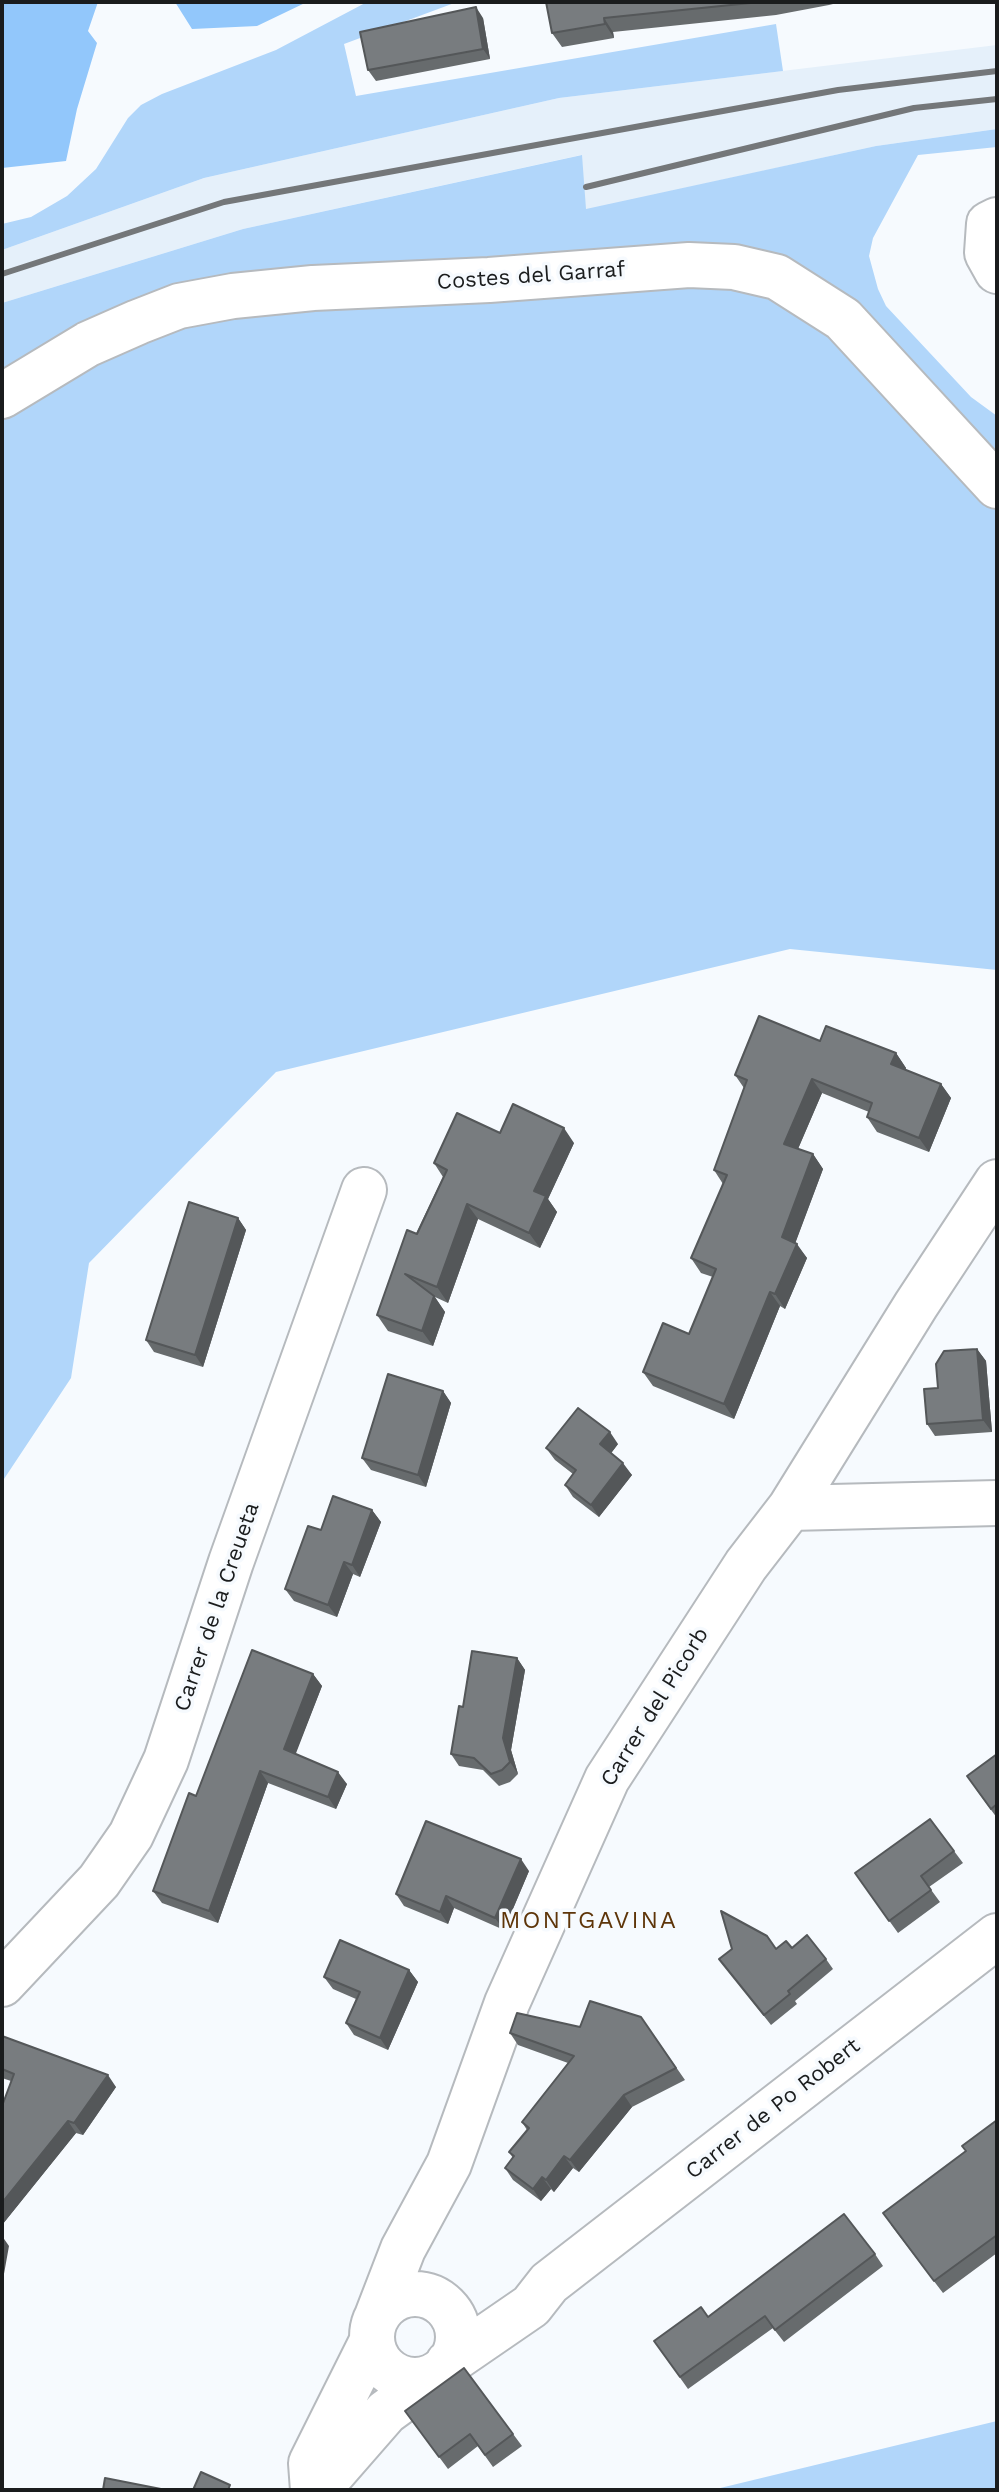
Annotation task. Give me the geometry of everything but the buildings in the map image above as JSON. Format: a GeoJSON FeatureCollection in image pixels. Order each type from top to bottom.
{"type":"FeatureCollection","features":[{"type":"Feature","properties":{"kind":"street"},"geometry":{"type":"LineString","coordinates":[[997,220],[989,224],[987,253],[997,271]]}},
{"type":"Feature","properties":{"kind":"street","name":"Costes del Garraf"},"geometry":{"type":"LineString","coordinates":[[2,396],[88,344],[138,322],[179,306],[233,296],[313,288],[489,280],[689,265],[734,267],[777,277],[843,319],[997,486]]}},
{"type":"Feature","properties":{"kind":"street","name":"Carrer del Picorb"},"geometry":{"type":"LineString","coordinates":[[316,2490],[311,2463],[374,2330],[403,2249],[449,2164],[507,2003],[607,1779],[746,1565],[790,1508],[916,1305],[997,1182]]}},
{"type":"Feature","properties":{"kind":"street","name":"Carrer de la Creueta"},"geometry":{"type":"LineString","coordinates":[[2,1984],[99,1881],[131,1835],[166,1760],[231,1562],[364,1190]]}},
{"type":"Feature","properties":{"kind":"street"},"geometry":{"type":"LineString","coordinates":[[790,1508],[997,1503]]}},
{"type":"Feature","properties":{"kind":"street","name":"Carrer de Po Robert"},"geometry":{"type":"LineString","coordinates":[[444,2368],[531,2306],[549,2283],[997,1936]]}},
{"type":"Feature","properties":{"kind":"street","name":"Carrer de Po Robert"},"geometry":{"type":"LineString","coordinates":[[451,2315],[549,2283]]}},
{"type":"Feature","properties":{"kind":"street","name":"Carrer del Picorb"},"geometry":{"type":"LineString","coordinates":[[374,2330],[394,2299],[419,2293],[443,2303],[451,2315]]}},
{"type":"Feature","properties":{"kind":"street"},"geometry":{"type":"LineString","coordinates":[[374,2330],[379,2362],[397,2377],[420,2381],[444,2368],[457,2352],[458,2325],[451,2315]]}},
{"type":"Feature","properties":{"kind":"street","name":"Carrer del Picorb"},"geometry":{"type":"LineString","coordinates":[[316,2490],[386,2412],[444,2368]]}},
{"type":"Feature","properties":{"kind":"shaded area"},"geometry":{"type":"Polygon","coordinates":[[[2,2],[98,2],[88,31],[97,43],[77,109],[66,161],[2,168],[2,2]]]}},
{"type":"Feature","properties":{"kind":"shaded area"},"geometry":{"type":"Polygon","coordinates":[[[175,2],[307,2],[257,26],[192,29],[175,2]]]}},
{"type":"Feature","properties":{"kind":"shaded area"},"geometry":{"type":"Polygon","coordinates":[[[367,2],[457,2],[344,44],[356,96],[776,24],[783,71],[559,98],[204,178],[2,250],[2,224],[31,217],[67,196],[96,169],[128,118],[141,105],[276,50],[367,2]]]}},
{"type":"Feature","properties":{"kind":"shaded area"},"geometry":{"type":"Polygon","coordinates":[[[997,45],[997,129],[876,146],[585,210],[581,155],[243,229],[2,303],[2,250],[204,178],[559,98],[997,45]]]}},
{"type":"Feature","properties":{"kind":"shaded area"},"geometry":{"type":"Polygon","coordinates":[[[997,129],[997,147],[918,155],[873,238],[869,256],[886,306],[971,397],[997,416],[997,970],[790,949],[276,1072],[89,1263],[71,1378],[2,1482],[2,303],[243,229],[582,155],[586,209],[876,146],[997,129]]]}},
{"type":"Feature","properties":{"kind":"shaded area"},"geometry":{"type":"Polygon","coordinates":[[[997,2421],[997,2490],[712,2490],[997,2421]]]}},
{"type":"Feature","properties":{"kind":"railway"},"geometry":{"type":"LineString","coordinates":[[2,274],[224,202],[838,90],[997,71]]}},
{"type":"Feature","properties":{"kind":"railway"},"geometry":{"type":"LineString","coordinates":[[586,187],[914,108],[997,99]]}},
{"type":"Feature","properties":{"kind":"district","name":"MONTGAVINA"},"geometry":{"type":"Point","coordinates":[589,1921]}}]}
